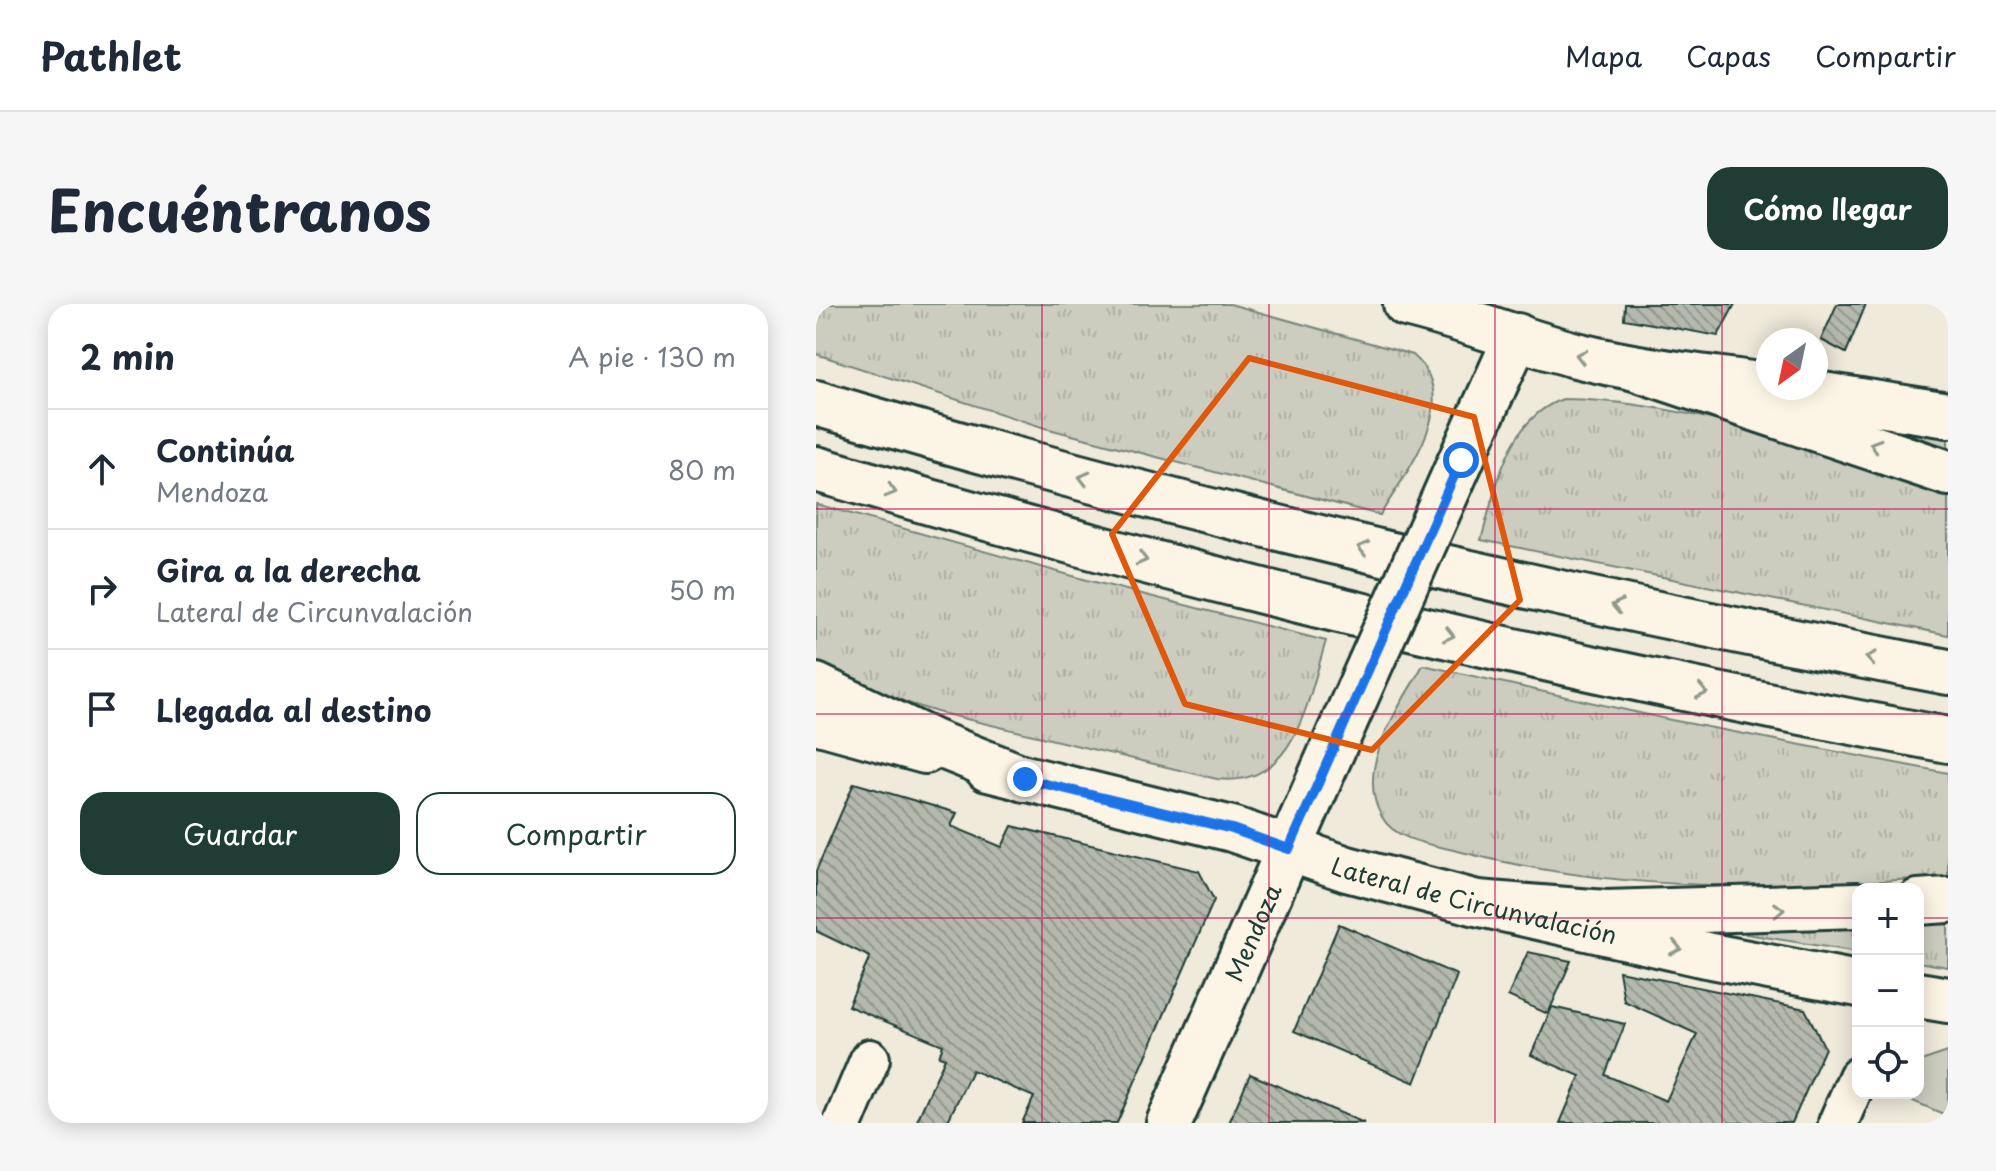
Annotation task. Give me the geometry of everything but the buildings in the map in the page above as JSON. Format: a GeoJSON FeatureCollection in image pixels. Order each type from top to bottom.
{"type":"FeatureCollection","features":[{"type":"Feature","properties":{"kind":"main road"},"geometry":{"type":"LineString","coordinates":[[1406,304],[1525,320],[1577,355],[1632,367],[1756,384]]}},
{"type":"Feature","properties":{"kind":"main road","name":"Mendoza"},"geometry":{"type":"LineString","coordinates":[[1169,1123],[1525,320]]}},
{"type":"Feature","properties":{"kind":"main road"},"geometry":{"type":"LineString","coordinates":[[1632,367],[1948,473]]}},
{"type":"Feature","properties":{"kind":"main road"},"geometry":{"type":"LineString","coordinates":[[816,395],[883,423]]}},
{"type":"Feature","properties":{"kind":"main road"},"geometry":{"type":"LineString","coordinates":[[1828,396],[1948,415]]}},
{"type":"Feature","properties":{"kind":"main road"},"geometry":{"type":"LineString","coordinates":[[816,403],[1432,565],[1679,620],[1948,672]]}},
{"type":"Feature","properties":{"kind":"main road"},"geometry":{"type":"LineString","coordinates":[[816,469],[960,512],[1341,610],[1686,688],[1948,740]]}},
{"type":"Feature","properties":{"kind":"main road"},"geometry":{"type":"LineString","coordinates":[[816,686],[935,743],[1025,779]]}},
{"type":"Feature","properties":{"kind":"main road","name":"Lateral de Circunvalación"},"geometry":{"type":"LineString","coordinates":[[816,721],[1025,779],[1232,829],[1347,869],[1477,903],[1692,952],[1852,983]]}},
{"type":"Feature","properties":{"kind":"main road"},"geometry":{"type":"LineString","coordinates":[[1924,902],[1948,900]]}},
{"type":"Feature","properties":{"kind":"main road"},"geometry":{"type":"LineString","coordinates":[[1477,903],[1606,913],[1852,905]]}},
{"type":"Feature","properties":{"kind":"main road"},"geometry":{"type":"LineString","coordinates":[[1924,996],[1948,1000]]}},
{"type":"Feature","properties":{"kind":"street"},"geometry":{"type":"LineString","coordinates":[[843,1123],[870,1059]]}},
{"type":"Feature","properties":{"kind":"street"},"geometry":{"type":"LineString","coordinates":[[1838,1123],[1852,1091]]}},
{"type":"Feature","properties":{"kind":"highlighted area"},"geometry":{"type":"Polygon","coordinates":[[[1249,358],[1474,417],[1520,600],[1372,750],[1185,704],[1112,534],[1249,358]]]}},
{"type":"Feature","properties":{"kind":"green space"},"geometry":{"type":"Polygon","coordinates":[[[816,304],[1230,304],[1413,355],[1428,373],[1433,393],[1432,414],[1416,457],[1380,515],[1045,428],[816,354],[816,304]]]}},
{"type":"Feature","properties":{"kind":"green space"},"geometry":{"type":"Polygon","coordinates":[[[1563,399],[1612,402],[1710,419],[1758,431],[1948,492],[1948,635],[1481,540],[1499,478],[1516,439],[1544,408],[1563,399]]]}},
{"type":"Feature","properties":{"kind":"green space"},"geometry":{"type":"Polygon","coordinates":[[[1893,429],[1948,438],[1948,447],[1893,429]]]}},
{"type":"Feature","properties":{"kind":"green space"},"geometry":{"type":"Polygon","coordinates":[[[816,504],[1087,580],[1326,641],[1294,735],[1281,755],[1265,770],[1244,778],[1217,779],[937,712],[902,701],[816,662],[816,504]]]}},
{"type":"Feature","properties":{"kind":"green space"},"geometry":{"type":"Polygon","coordinates":[[[1423,665],[1671,720],[1948,773],[1948,877],[1762,885],[1641,881],[1520,865],[1405,837],[1382,817],[1374,798],[1373,778],[1383,738],[1423,665]]]}},
{"type":"Feature","properties":{"kind":"green space"},"geometry":{"type":"Polygon","coordinates":[[[1948,922],[1948,967],[1924,963],[1924,923],[1948,922]]]}},
{"type":"Feature","properties":{"kind":"green space"},"geometry":{"type":"Polygon","coordinates":[[[1852,926],[1852,951],[1746,934],[1747,931],[1852,926]]]}},
{"type":"Feature","properties":{"kind":"green space"},"geometry":{"type":"Polygon","coordinates":[[[1948,1052],[1948,1116],[1908,1099],[1924,1099],[1924,1060],[1948,1052]]]}},
{"type":"Feature","properties":{"kind":"route"},"geometry":{"type":"LineString","coordinates":[[1025,779],[1232,829],[1289,849],[1461,460]]}}]}
